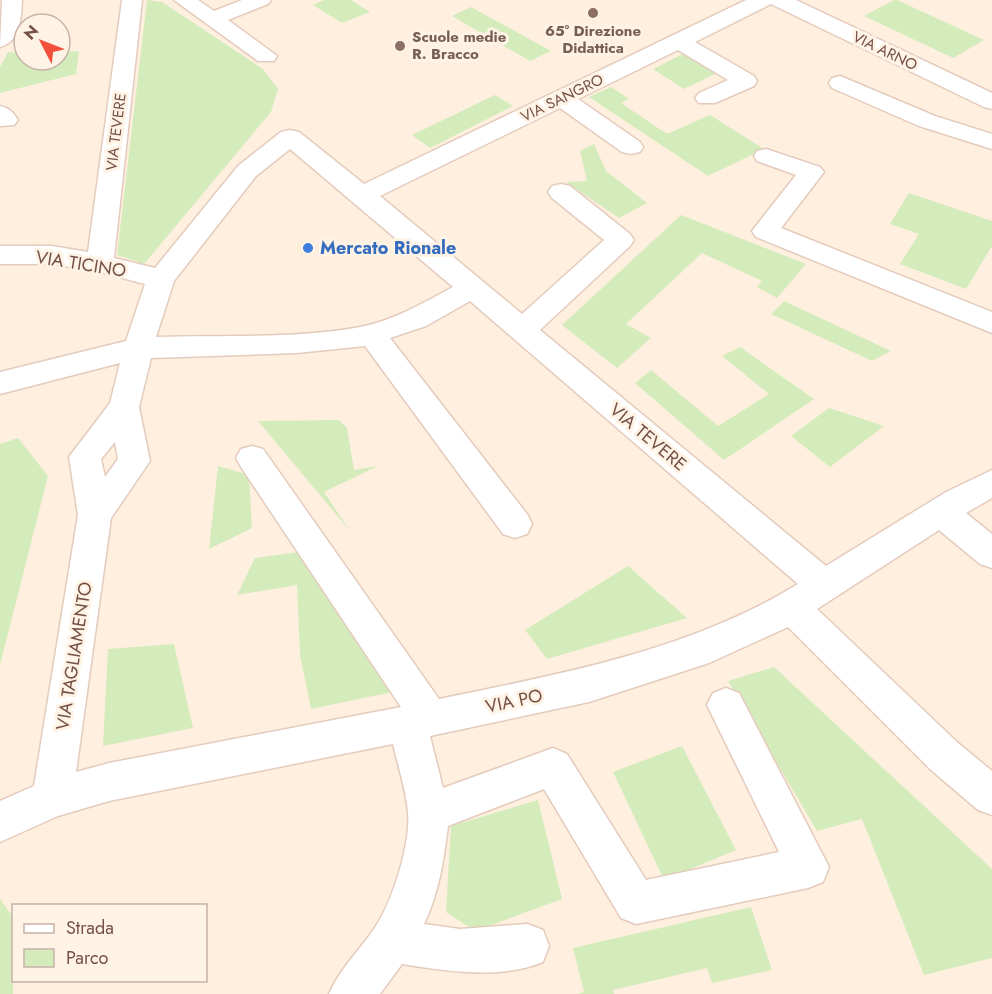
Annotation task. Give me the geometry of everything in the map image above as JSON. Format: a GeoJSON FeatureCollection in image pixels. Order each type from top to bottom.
{"type":"FeatureCollection","features":[{"type":"Feature","properties":{"kind":"street"},"geometry":{"type":"LineString","coordinates":[[0,40],[10,27],[12,0]]}},
{"type":"Feature","properties":{"kind":"street","name":"VIA TEVERE"},"geometry":{"type":"LineString","coordinates":[[100,263],[132,0]]}},
{"type":"Feature","properties":{"kind":"street"},"geometry":{"type":"LineString","coordinates":[[184,0],[267,56]]}},
{"type":"Feature","properties":{"kind":"street"},"geometry":{"type":"LineString","coordinates":[[213,19],[261,0]]}},
{"type":"Feature","properties":{"kind":"street","name":"VIA SANGRO"},"geometry":{"type":"LineString","coordinates":[[362,195],[763,0]]}},
{"type":"Feature","properties":{"kind":"street","name":"VIA ARNO"},"geometry":{"type":"LineString","coordinates":[[779,0],[992,102]]}},
{"type":"Feature","properties":{"kind":"street"},"geometry":{"type":"LineString","coordinates":[[678,41],[746,81],[707,98]]}},
{"type":"Feature","properties":{"kind":"street"},"geometry":{"type":"LineString","coordinates":[[840,83],[927,121],[992,142]]}},
{"type":"Feature","properties":{"kind":"street"},"geometry":{"type":"LineString","coordinates":[[561,98],[631,147]]}},
{"type":"Feature","properties":{"kind":"street","name":"VIA TEVERE"},"geometry":{"type":"LineString","coordinates":[[290,137],[362,195],[825,586]]}},
{"type":"Feature","properties":{"kind":"street","name":"VIA TAGLIAMENTO"},"geometry":{"type":"LineString","coordinates":[[95,514],[134,461],[124,407],[138,348],[161,279],[247,171],[290,137]]}},
{"type":"Feature","properties":{"kind":"street"},"geometry":{"type":"LineString","coordinates":[[766,156],[811,172],[765,231],[992,323]]}},
{"type":"Feature","properties":{"kind":"street"},"geometry":{"type":"LineString","coordinates":[[522,330],[621,240],[561,192]]}},
{"type":"Feature","properties":{"kind":"street","name":"VIA TICINO"},"geometry":{"type":"LineString","coordinates":[[0,255],[52,255],[100,263],[161,279]]}},
{"type":"Feature","properties":{"kind":"street"},"geometry":{"type":"LineString","coordinates":[[0,383],[138,348],[297,343],[362,337],[416,319],[472,288]]}},
{"type":"Feature","properties":{"kind":"street"},"geometry":{"type":"LineString","coordinates":[[371,334],[515,524]]}},
{"type":"Feature","properties":{"kind":"street","name":"VIA TAGLIAMENTO"},"geometry":{"type":"LineString","coordinates":[[52,798],[95,514],[85,457],[124,407]]}},
{"type":"Feature","properties":{"kind":"street"},"geometry":{"type":"LineString","coordinates":[[252,458],[419,721],[429,813],[423,861],[411,904],[392,941],[352,994]]}},
{"type":"Feature","properties":{"kind":"street","name":"VIA PO"},"geometry":{"type":"LineString","coordinates":[[0,822],[52,798],[109,782],[419,721],[610,678],[696,652],[791,607],[941,512],[992,483]]}},
{"type":"Feature","properties":{"kind":"street"},"geometry":{"type":"LineString","coordinates":[[941,512],[992,554]]}},
{"type":"Feature","properties":{"kind":"street"},"geometry":{"type":"LineString","coordinates":[[791,607],[944,756],[992,795]]}},
{"type":"Feature","properties":{"kind":"street"},"geometry":{"type":"LineString","coordinates":[[429,813],[553,766],[636,903],[808,867],[726,705]]}},
{"type":"Feature","properties":{"kind":"street"},"geometry":{"type":"LineString","coordinates":[[392,941],[460,951],[527,946]]}},
{"type":"Feature","properties":{"kind":"green space"},"geometry":{"type":"Polygon","coordinates":[[[147,0],[162,2],[263,69],[278,89],[271,112],[144,264],[117,255],[147,0]]]}},
{"type":"Feature","properties":{"kind":"green space"},"geometry":{"type":"Polygon","coordinates":[[[324,0],[351,0],[370,12],[342,23],[313,5],[324,0]]]}},
{"type":"Feature","properties":{"kind":"green space"},"geometry":{"type":"Polygon","coordinates":[[[894,0],[984,40],[953,58],[864,16],[894,0]]]}},
{"type":"Feature","properties":{"kind":"green space"},"geometry":{"type":"Polygon","coordinates":[[[471,7],[551,51],[530,61],[452,16],[471,7]]]}},
{"type":"Feature","properties":{"kind":"green space"},"geometry":{"type":"Polygon","coordinates":[[[72,51],[79,51],[76,74],[0,93],[0,67],[8,52],[12,52],[12,72],[72,72],[72,51]]]}},
{"type":"Feature","properties":{"kind":"green space"},"geometry":{"type":"Polygon","coordinates":[[[685,53],[717,73],[684,89],[653,69],[685,53]]]}},
{"type":"Feature","properties":{"kind":"green space"},"geometry":{"type":"Polygon","coordinates":[[[611,87],[629,99],[621,103],[667,134],[710,115],[764,149],[708,176],[589,97],[611,87]]]}},
{"type":"Feature","properties":{"kind":"green space"},"geometry":{"type":"Polygon","coordinates":[[[495,95],[513,106],[430,148],[412,135],[495,95]]]}},
{"type":"Feature","properties":{"kind":"green space"},"geometry":{"type":"Polygon","coordinates":[[[594,144],[606,171],[647,203],[619,218],[566,182],[587,181],[580,151],[594,144]]]}},
{"type":"Feature","properties":{"kind":"green space"},"geometry":{"type":"Polygon","coordinates":[[[909,193],[992,221],[992,246],[966,289],[900,264],[919,234],[890,224],[909,193]]]}},
{"type":"Feature","properties":{"kind":"green space"},"geometry":{"type":"Polygon","coordinates":[[[681,215],[806,264],[777,298],[757,287],[762,281],[702,253],[626,324],[651,338],[617,368],[562,325],[681,215]]]}},
{"type":"Feature","properties":{"kind":"green space"},"geometry":{"type":"Polygon","coordinates":[[[784,301],[891,351],[872,361],[771,314],[784,301]]]}},
{"type":"Feature","properties":{"kind":"green space"},"geometry":{"type":"Polygon","coordinates":[[[740,347],[814,399],[724,460],[635,383],[651,370],[718,426],[769,394],[722,356],[740,347]]]}},
{"type":"Feature","properties":{"kind":"green space"},"geometry":{"type":"Polygon","coordinates":[[[829,408],[884,426],[830,467],[791,436],[829,408]]]}},
{"type":"Feature","properties":{"kind":"green space"},"geometry":{"type":"Polygon","coordinates":[[[339,420],[347,428],[354,470],[378,466],[324,492],[350,531],[258,421],[339,420]]]}},
{"type":"Feature","properties":{"kind":"green space"},"geometry":{"type":"Polygon","coordinates":[[[18,438],[48,476],[0,665],[0,444],[18,438]]]}},
{"type":"Feature","properties":{"kind":"green space"},"geometry":{"type":"Polygon","coordinates":[[[218,466],[249,475],[252,528],[209,549],[218,466]]]}},
{"type":"Feature","properties":{"kind":"green space"},"geometry":{"type":"Polygon","coordinates":[[[299,552],[392,692],[311,709],[300,655],[297,585],[237,595],[255,558],[299,552]]]}},
{"type":"Feature","properties":{"kind":"green space"},"geometry":{"type":"Polygon","coordinates":[[[628,566],[687,618],[547,659],[525,630],[628,566]]]}},
{"type":"Feature","properties":{"kind":"green space"},"geometry":{"type":"Polygon","coordinates":[[[174,644],[193,728],[103,746],[108,649],[174,644]]]}},
{"type":"Feature","properties":{"kind":"green space"},"geometry":{"type":"Polygon","coordinates":[[[774,667],[992,869],[992,958],[924,975],[862,819],[817,831],[728,681],[774,667]]]}},
{"type":"Feature","properties":{"kind":"green space"},"geometry":{"type":"Polygon","coordinates":[[[682,746],[736,850],[664,880],[613,772],[682,746]]]}},
{"type":"Feature","properties":{"kind":"green space"},"geometry":{"type":"Polygon","coordinates":[[[538,800],[562,899],[475,931],[446,912],[451,826],[538,800]]]}},
{"type":"Feature","properties":{"kind":"green space"},"geometry":{"type":"Polygon","coordinates":[[[0,899],[12,916],[13,994],[0,994],[0,899]]]}},
{"type":"Feature","properties":{"kind":"green space"},"geometry":{"type":"Polygon","coordinates":[[[751,907],[772,970],[712,983],[707,968],[613,990],[614,994],[577,994],[584,992],[573,948],[751,907]]]}},
{"type":"Feature","properties":{"kind":"place","name":"65° Direzione Didattica"},"geometry":{"type":"Point","coordinates":[593,13]}},
{"type":"Feature","properties":{"kind":"place","name":"Scuole medie R. Bracco"},"geometry":{"type":"Point","coordinates":[400,46]}},
{"type":"Feature","properties":{"kind":"place","name":"Mercato Rionale"},"geometry":{"type":"Point","coordinates":[308,248]}}]}
